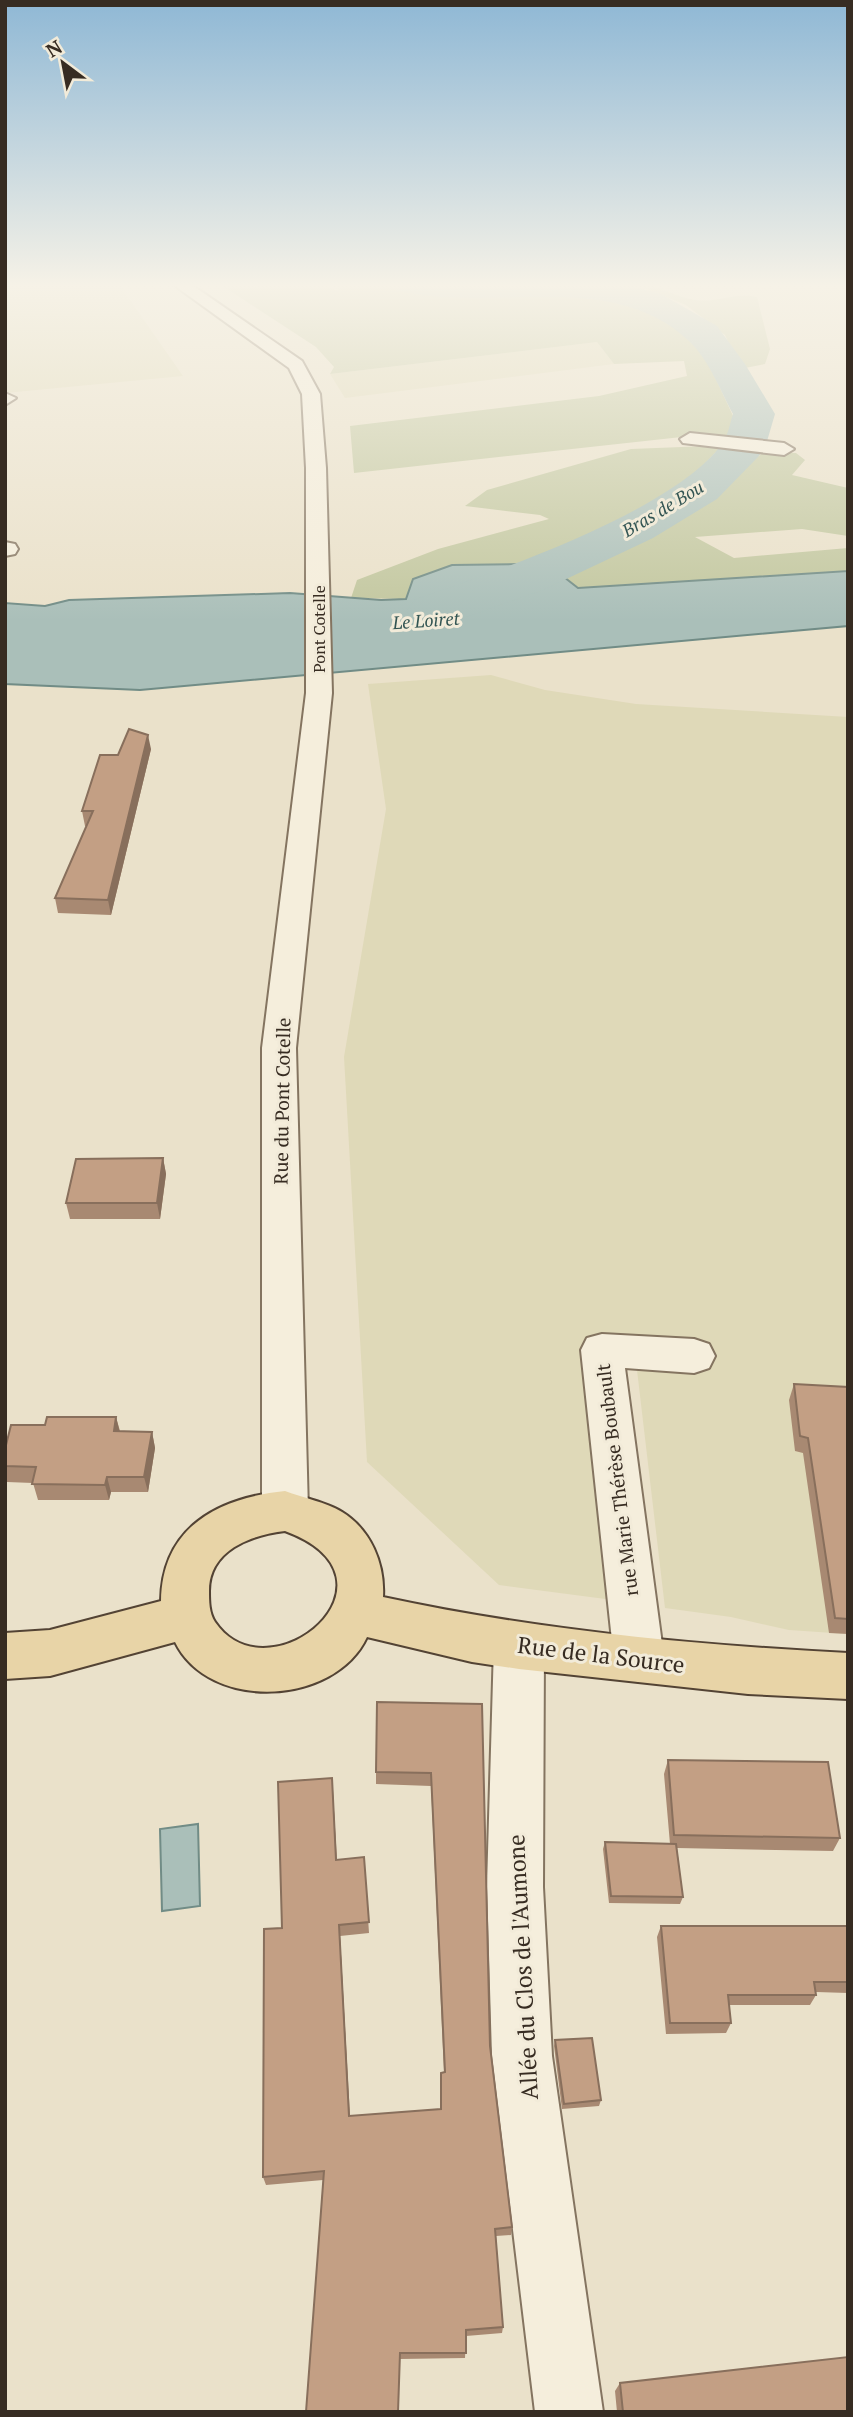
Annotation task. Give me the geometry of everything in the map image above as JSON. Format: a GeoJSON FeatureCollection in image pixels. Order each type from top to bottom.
{"type":"FeatureCollection","features":[{"type":"Feature","properties":{"kind":"main road"},"geometry":{"type":"LineString","coordinates":[[285,1511],[310,1516],[332,1527],[349,1544],[360,1565],[362,1589],[357,1613],[343,1636],[323,1654],[296,1666],[269,1671],[241,1667],[216,1657],[197,1639],[186,1617],[183,1597],[189,1569],[204,1544],[227,1526],[255,1514],[285,1511]]}},
{"type":"Feature","properties":{"kind":"main road","name":"Rue de la Source"},"geometry":{"type":"LineString","coordinates":[[357,1613],[472,1639],[519,1646],[748,1671],[848,1676]]}},
{"type":"Feature","properties":{"kind":"main road"},"geometry":{"type":"LineString","coordinates":[[5,1656],[50,1653],[186,1617]]}},
{"type":"Feature","properties":{"kind":"street","name":"Pont Cotelle"},"geometry":{"type":"LineString","coordinates":[[311,396],[318,565],[319,693]]}},
{"type":"Feature","properties":{"kind":"street"},"geometry":{"type":"LineString","coordinates":[[690,439],[784,449]]}},
{"type":"Feature","properties":{"kind":"street","name":"Rue du Pont Cotelle"},"geometry":{"type":"LineString","coordinates":[[285,1511],[279,1048],[319,693]]}},
{"type":"Feature","properties":{"kind":"street","name":"rue Marie Thérèse Boubault"},"geometry":{"type":"LineString","coordinates":[[639,1659],[602,1350],[694,1356]]}},
{"type":"Feature","properties":{"kind":"street","name":"Allée du Clos de l'Aumone"},"geometry":{"type":"LineString","coordinates":[[519,1646],[515,1887],[522,2056],[569,2412]]}},
{"type":"Feature","properties":{"kind":"shaded area"},"geometry":{"type":"Polygon","coordinates":[[[491,675],[545,690],[636,704],[848,717],[848,1634],[789,1630],[731,1617],[665,1608],[635,1353],[585,1348],[613,1600],[499,1585],[367,1462],[344,1057],[386,809],[368,684],[491,675]]]}},
{"type":"Feature","properties":{"kind":"green space"},"geometry":{"type":"Polygon","coordinates":[[[599,396],[724,396],[734,418],[733,434],[675,495],[566,547],[522,564],[452,565],[413,579],[406,599],[351,598],[357,580],[438,549],[549,519],[540,515],[465,506],[487,490],[631,449],[707,446],[709,434],[354,473],[350,426],[599,396]]]}},
{"type":"Feature","properties":{"kind":"green space"},"geometry":{"type":"Polygon","coordinates":[[[764,452],[796,453],[805,460],[792,475],[848,488],[848,536],[802,529],[695,537],[734,558],[848,548],[848,571],[578,588],[560,574],[660,529],[764,452]]]}},
{"type":"Feature","properties":{"kind":"water","name":"Le Loiret"},"geometry":{"type":"Polygon","coordinates":[[[522,564],[560,574],[578,588],[848,571],[848,626],[140,690],[5,684],[5,603],[45,606],[69,600],[290,593],[381,600],[406,599],[413,579],[452,565],[522,564]]]}},
{"type":"Feature","properties":{"kind":"water"},"geometry":{"type":"Polygon","coordinates":[[[198,1824],[200,1906],[162,1911],[160,1829],[198,1824]]]}},
{"type":"Feature","properties":{"kind":"building"},"geometry":{"type":"Polygon","coordinates":[[[129,729],[148,735],[108,900],[55,898],[93,811],[82,811],[100,755],[118,755],[129,729]]]}},
{"type":"Feature","properties":{"kind":"building"},"geometry":{"type":"Polygon","coordinates":[[[163,1158],[157,1203],[66,1203],[76,1159],[163,1158]]]}},
{"type":"Feature","properties":{"kind":"building"},"geometry":{"type":"Polygon","coordinates":[[[794,1384],[848,1387],[848,1619],[835,1618],[808,1438],[800,1436],[794,1384]]]}},
{"type":"Feature","properties":{"kind":"building"},"geometry":{"type":"Polygon","coordinates":[[[47,1417],[116,1417],[114,1431],[152,1432],[144,1477],[107,1477],[105,1485],[32,1484],[36,1467],[5,1466],[5,1449],[11,1425],[45,1425],[47,1417]]]}},
{"type":"Feature","properties":{"kind":"building"},"geometry":{"type":"Polygon","coordinates":[[[377,1702],[482,1704],[490,2046],[512,2227],[495,2229],[503,2327],[466,2330],[466,2353],[400,2353],[398,2412],[306,2412],[324,2171],[263,2177],[264,1929],[282,1928],[278,1782],[332,1778],[336,1860],[364,1857],[369,1922],[339,1925],[349,2116],[441,2109],[441,2073],[445,2072],[431,1773],[376,1772],[377,1702]]]}},
{"type":"Feature","properties":{"kind":"building"},"geometry":{"type":"Polygon","coordinates":[[[668,1760],[828,1762],[840,1838],[674,1835],[668,1760]]]}},
{"type":"Feature","properties":{"kind":"building"},"geometry":{"type":"Polygon","coordinates":[[[605,1842],[676,1844],[683,1897],[611,1896],[605,1842]]]}},
{"type":"Feature","properties":{"kind":"building"},"geometry":{"type":"Polygon","coordinates":[[[661,1926],[848,1926],[848,1982],[814,1982],[816,1995],[728,1995],[731,2023],[670,2023],[661,1926]]]}},
{"type":"Feature","properties":{"kind":"building"},"geometry":{"type":"Polygon","coordinates":[[[592,2038],[601,2100],[564,2104],[555,2040],[592,2038]]]}},
{"type":"Feature","properties":{"kind":"building"},"geometry":{"type":"Polygon","coordinates":[[[848,2357],[848,2412],[623,2412],[620,2383],[848,2357]]]}},
{"type":"Feature","properties":{"kind":"waterway","name":"Bras de Bou"},"geometry":{"type":"LineString","coordinates":[[433,611],[525,579],[636,528],[701,489],[743,448],[754,414],[744,396]]}}]}
